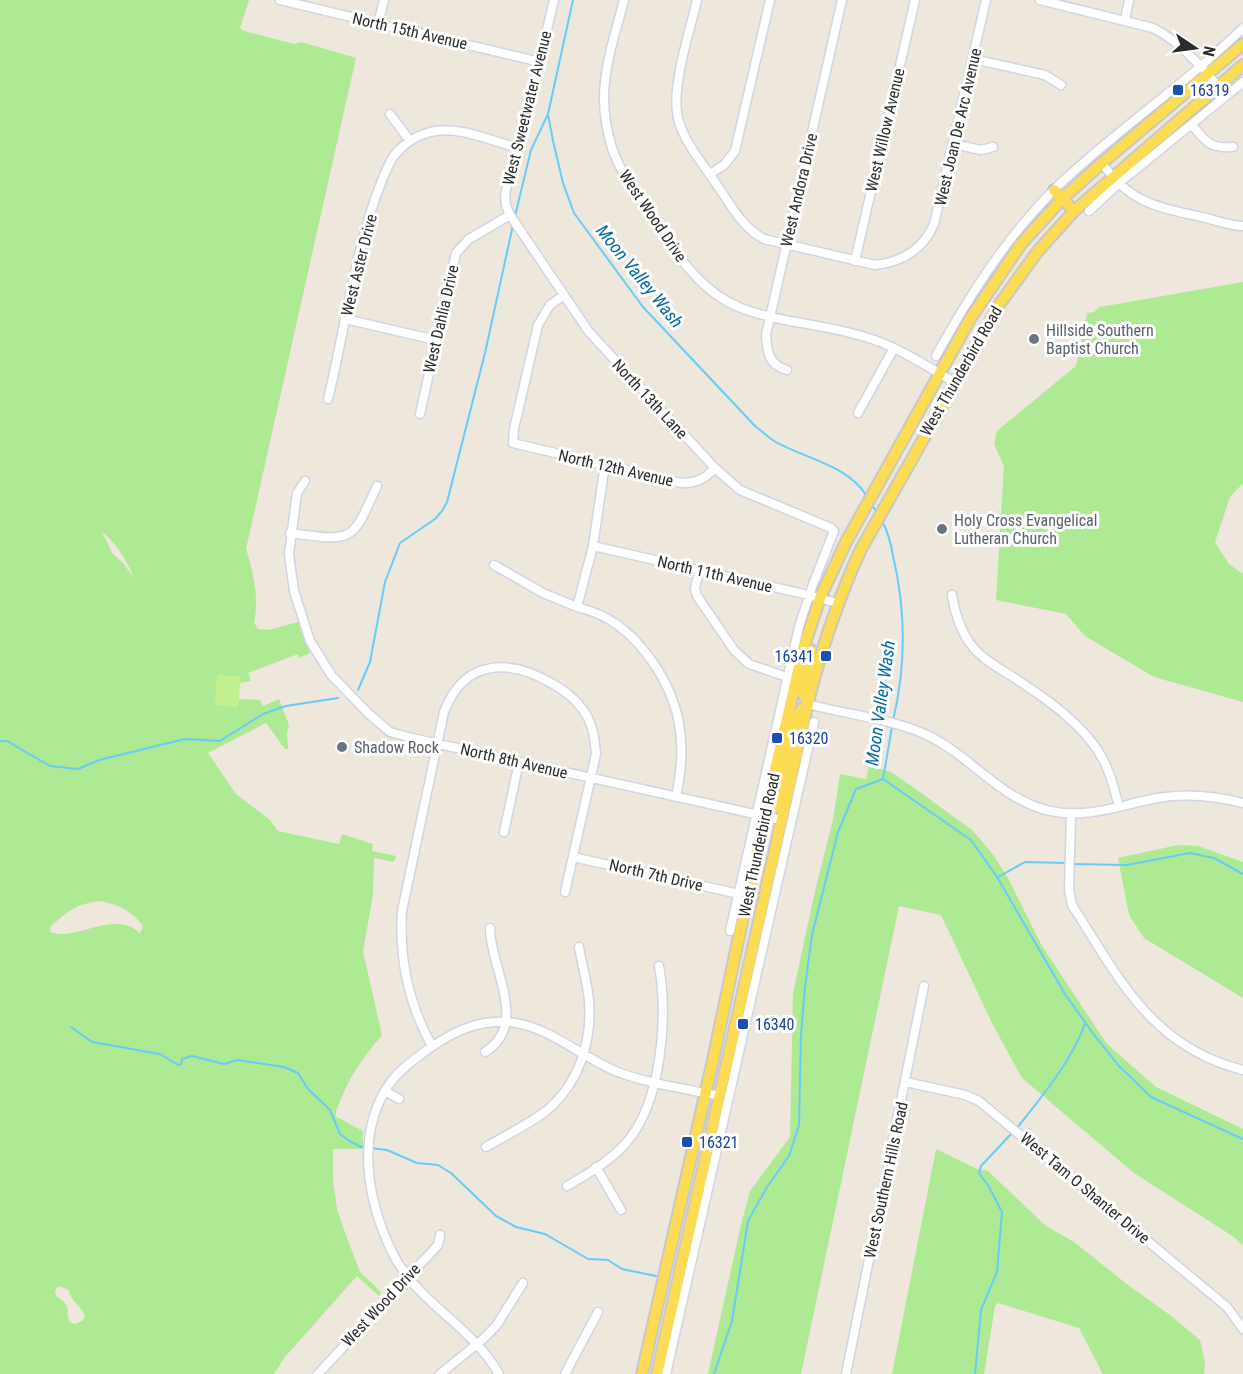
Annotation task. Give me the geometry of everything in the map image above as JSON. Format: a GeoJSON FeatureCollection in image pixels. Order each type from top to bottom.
{"type":"FeatureCollection","features":[{"type":"Feature","properties":{"kind":"main road","name":"West Thunderbird Road"},"geometry":{"type":"LineString","coordinates":[[642,1374],[713,1060],[760,816],[804,646],[820,598],[864,508],[939,374],[951,341],[1002,270],[1034,229],[1062,199],[1204,71],[1243,44]]}},
{"type":"Feature","properties":{"kind":"main road","name":"West Thunderbird Road"},"geometry":{"type":"LineString","coordinates":[[657,1374],[720,1096],[732,1064],[780,820],[801,755],[808,704],[822,648],[837,603],[861,549],[984,329],[1016,279],[1074,211],[1115,180],[1243,65]]}},
{"type":"Feature","properties":{"kind":"main road"},"geometry":{"type":"LineString","coordinates":[[1054,190],[1074,211]]}},
{"type":"Feature","properties":{"kind":"main road"},"geometry":{"type":"LineString","coordinates":[[886,471],[901,479]]}},
{"type":"Feature","properties":{"kind":"main road"},"geometry":{"type":"LineString","coordinates":[[760,816],[774,808],[796,719],[808,704],[803,693],[811,650],[811,626]]}},
{"type":"Feature","properties":{"kind":"main road"},"geometry":{"type":"LineString","coordinates":[[713,1060],[732,1064]]}},
{"type":"Feature","properties":{"kind":"main road"},"geometry":{"type":"LineString","coordinates":[[667,1267],[681,1270]]}},
{"type":"Feature","properties":{"kind":"street","name":"North 15th Avenue"},"geometry":{"type":"LineString","coordinates":[[280,0],[302,3],[378,24],[540,62]]}},
{"type":"Feature","properties":{"kind":"street"},"geometry":{"type":"LineString","coordinates":[[378,24],[384,0]]}},
{"type":"Feature","properties":{"kind":"street","name":"West Sweetwater Avenue"},"geometry":{"type":"LineString","coordinates":[[511,216],[506,205],[505,194],[519,148],[554,0]]}},
{"type":"Feature","properties":{"kind":"street","name":"West Wood Drive"},"geometry":{"type":"LineString","coordinates":[[624,0],[604,97],[609,137],[619,165],[683,263],[698,280],[734,304],[770,315],[860,335],[894,348],[954,382]]}},
{"type":"Feature","properties":{"kind":"street"},"geometry":{"type":"LineString","coordinates":[[698,0],[677,90],[676,104],[679,123],[685,136],[749,229],[764,239],[786,246],[855,261]]}},
{"type":"Feature","properties":{"kind":"street"},"geometry":{"type":"LineString","coordinates":[[710,174],[724,165],[735,151],[770,0]]}},
{"type":"Feature","properties":{"kind":"street","name":"West Andora Drive"},"geometry":{"type":"LineString","coordinates":[[788,370],[778,367],[770,359],[766,348],[766,335],[842,0]]}},
{"type":"Feature","properties":{"kind":"street","name":"West Willow Avenue"},"geometry":{"type":"LineString","coordinates":[[855,261],[915,0]]}},
{"type":"Feature","properties":{"kind":"street","name":"West Joan De Arc Avenue"},"geometry":{"type":"LineString","coordinates":[[855,261],[875,265],[892,263],[918,248],[930,233],[937,216],[986,0]]}},
{"type":"Feature","properties":{"kind":"street"},"geometry":{"type":"LineString","coordinates":[[1040,0],[1057,2],[1146,26],[1169,37],[1185,50],[1220,87]]}},
{"type":"Feature","properties":{"kind":"street"},"geometry":{"type":"LineString","coordinates":[[1125,20],[1129,0]]}},
{"type":"Feature","properties":{"kind":"street","name":"West Thunderbird Road"},"geometry":{"type":"LineString","coordinates":[[936,357],[951,341],[995,260],[1054,190],[1091,155],[1204,71],[1243,28]]}},
{"type":"Feature","properties":{"kind":"street"},"geometry":{"type":"LineString","coordinates":[[973,59],[1045,75],[1061,85]]}},
{"type":"Feature","properties":{"kind":"street","name":"West Thunderbird Road"},"geometry":{"type":"LineString","coordinates":[[1089,211],[1115,180],[1192,125],[1243,82]]}},
{"type":"Feature","properties":{"kind":"street"},"geometry":{"type":"LineString","coordinates":[[390,114],[410,141],[428,133],[451,130],[519,148]]}},
{"type":"Feature","properties":{"kind":"street"},"geometry":{"type":"LineString","coordinates":[[1192,125],[1210,144],[1219,148],[1233,147]]}},
{"type":"Feature","properties":{"kind":"street","name":"West Aster Drive"},"geometry":{"type":"LineString","coordinates":[[327,399],[366,227],[393,157],[410,141]]}},
{"type":"Feature","properties":{"kind":"street"},"geometry":{"type":"LineString","coordinates":[[953,144],[981,150],[993,147]]}},
{"type":"Feature","properties":{"kind":"street"},"geometry":{"type":"LineString","coordinates":[[1102,163],[1115,180],[1138,198],[1158,207],[1243,226]]}},
{"type":"Feature","properties":{"kind":"street","name":"North 13th Lane"},"geometry":{"type":"LineString","coordinates":[[511,216],[589,332],[715,468],[740,490],[834,531]]}},
{"type":"Feature","properties":{"kind":"street","name":"West Dahlia Drive"},"geometry":{"type":"LineString","coordinates":[[420,414],[456,253],[469,239],[511,216]]}},
{"type":"Feature","properties":{"kind":"street","name":"North 12th Avenue"},"geometry":{"type":"LineString","coordinates":[[564,295],[550,305],[538,325],[514,429],[513,443],[689,483],[705,477],[715,468]]}},
{"type":"Feature","properties":{"kind":"street"},"geometry":{"type":"LineString","coordinates":[[345,319],[436,340]]}},
{"type":"Feature","properties":{"kind":"street"},"geometry":{"type":"LineString","coordinates":[[858,413],[894,348]]}},
{"type":"Feature","properties":{"kind":"street"},"geometry":{"type":"LineString","coordinates":[[578,607],[593,546],[604,464]]}},
{"type":"Feature","properties":{"kind":"street","name":"North 8th Avenue"},"geometry":{"type":"LineString","coordinates":[[305,481],[297,493],[289,554],[292,584],[306,630],[320,659],[339,684],[390,732],[780,820]]}},
{"type":"Feature","properties":{"kind":"street"},"geometry":{"type":"LineString","coordinates":[[290,533],[339,538],[348,535],[361,522],[377,486]]}},
{"type":"Feature","properties":{"kind":"street","name":"West Thunderbird Road"},"geometry":{"type":"LineString","coordinates":[[730,931],[760,816],[787,677],[809,595],[834,531]]}},
{"type":"Feature","properties":{"kind":"street","name":"North 11th Avenue"},"geometry":{"type":"LineString","coordinates":[[593,546],[837,603]]}},
{"type":"Feature","properties":{"kind":"street"},"geometry":{"type":"LineString","coordinates":[[494,565],[543,593],[607,618],[630,635],[655,665],[673,698],[680,720],[681,773],[676,797]]}},
{"type":"Feature","properties":{"kind":"street"},"geometry":{"type":"LineString","coordinates":[[699,570],[695,589],[697,596],[734,650],[749,663],[787,677]]}},
{"type":"Feature","properties":{"kind":"street"},"geometry":{"type":"LineString","coordinates":[[952,594],[958,621],[972,646],[991,663],[1043,698],[1090,740],[1104,760],[1113,782],[1119,807]]}},
{"type":"Feature","properties":{"kind":"street"},"geometry":{"type":"LineString","coordinates":[[432,1046],[416,1014],[402,958],[401,936],[405,892],[436,744],[449,700],[465,679],[474,673],[503,666],[534,673],[566,692],[579,704],[589,719],[595,737],[596,754],[565,892]]}},
{"type":"Feature","properties":{"kind":"street"},"geometry":{"type":"LineString","coordinates":[[808,704],[909,728],[928,736],[962,757],[1013,796],[1042,809],[1071,814],[1097,812],[1180,795],[1224,798],[1243,803]]}},
{"type":"Feature","properties":{"kind":"street","name":"West Thunderbird Road"},"geometry":{"type":"LineString","coordinates":[[666,1374],[801,755],[814,722]]}},
{"type":"Feature","properties":{"kind":"street"},"geometry":{"type":"LineString","coordinates":[[504,831],[519,762]]}},
{"type":"Feature","properties":{"kind":"street"},"geometry":{"type":"LineString","coordinates":[[1071,814],[1069,890],[1072,905],[1131,995],[1158,1026],[1175,1040],[1202,1055],[1243,1070]]}},
{"type":"Feature","properties":{"kind":"street","name":"North 7th Drive"},"geometry":{"type":"LineString","coordinates":[[573,857],[739,894]]}},
{"type":"Feature","properties":{"kind":"street"},"geometry":{"type":"LineString","coordinates":[[485,1052],[499,1042],[506,1022],[506,1003],[490,942],[490,928]]}},
{"type":"Feature","properties":{"kind":"street"},"geometry":{"type":"LineString","coordinates":[[486,1147],[547,1110],[572,1081],[587,1037],[589,1004],[579,947]]}},
{"type":"Feature","properties":{"kind":"street"},"geometry":{"type":"LineString","coordinates":[[567,1186],[615,1154],[635,1131],[646,1110],[654,1082],[664,1026],[664,1004],[659,966]]}},
{"type":"Feature","properties":{"kind":"street","name":"West Southern Hills Road"},"geometry":{"type":"LineString","coordinates":[[846,1374],[924,986]]}},
{"type":"Feature","properties":{"kind":"street"},"geometry":{"type":"LineString","coordinates":[[499,1374],[478,1344],[430,1302],[408,1277],[382,1230],[370,1184],[369,1148],[372,1120],[385,1091],[400,1071],[432,1046],[461,1029],[483,1023],[506,1022],[537,1029],[617,1072],[720,1096]]}},
{"type":"Feature","properties":{"kind":"street","name":"West Tam O Shanter Drive"},"geometry":{"type":"LineString","coordinates":[[906,1082],[965,1095],[979,1101],[1209,1291],[1227,1307],[1243,1329]]}},
{"type":"Feature","properties":{"kind":"street"},"geometry":{"type":"LineString","coordinates":[[385,1091],[399,1099]]}},
{"type":"Feature","properties":{"kind":"street"},"geometry":{"type":"LineString","coordinates":[[596,1167],[621,1210]]}},
{"type":"Feature","properties":{"kind":"street","name":"West Wood Drive"},"geometry":{"type":"LineString","coordinates":[[318,1374],[438,1245],[440,1235]]}},
{"type":"Feature","properties":{"kind":"street"},"geometry":{"type":"LineString","coordinates":[[440,1374],[478,1344],[500,1320],[523,1283]]}},
{"type":"Feature","properties":{"kind":"street"},"geometry":{"type":"LineString","coordinates":[[565,1374],[598,1311]]}},
{"type":"Feature","properties":{"kind":"green space"},"geometry":{"type":"Polygon","coordinates":[[[0,0],[249,0],[240,28],[244,31],[294,44],[301,42],[356,58],[246,549],[255,586],[254,623],[258,629],[268,630],[298,622],[310,653],[299,658],[298,654],[248,673],[251,681],[240,683],[240,676],[238,707],[239,699],[260,700],[263,706],[279,699],[289,725],[288,749],[285,749],[266,723],[208,753],[236,794],[270,820],[278,831],[339,844],[342,834],[373,844],[372,851],[396,856],[394,862],[374,858],[373,895],[363,951],[382,1035],[354,1073],[335,1116],[363,1131],[363,1149],[333,1149],[333,1180],[337,1209],[360,1272],[381,1292],[379,1296],[357,1276],[285,1357],[274,1374],[0,1374],[0,0]],[[102,532],[113,554],[133,577],[120,552],[102,532]],[[100,901],[78,906],[67,913],[50,927],[51,932],[68,934],[108,924],[119,924],[140,933],[143,926],[129,912],[119,906],[100,901]],[[59,1286],[55,1290],[56,1296],[67,1307],[71,1323],[76,1324],[83,1320],[85,1316],[69,1290],[59,1286]]]}},
{"type":"Feature","properties":{"kind":"green space"},"geometry":{"type":"Polygon","coordinates":[[[1243,282],[1243,483],[1230,497],[1215,542],[1229,564],[1243,574],[1243,702],[1154,677],[1085,636],[1066,614],[996,600],[1004,466],[994,444],[997,431],[1076,366],[1087,313],[1094,312],[1100,307],[1243,282]]]}},
{"type":"Feature","properties":{"kind":"green space"},"geometry":{"type":"Polygon","coordinates":[[[217,675],[241,676],[238,707],[215,705],[217,675]]]}},
{"type":"Feature","properties":{"kind":"green space"},"geometry":{"type":"Polygon","coordinates":[[[869,766],[891,772],[913,787],[972,830],[992,853],[1008,878],[1042,946],[1107,1044],[1156,1087],[1243,1129],[1243,1246],[1234,1237],[1134,1173],[1022,1078],[993,1025],[941,915],[899,906],[801,1374],[708,1374],[750,1191],[790,1137],[793,993],[833,820],[840,774],[866,779],[869,766]]]}},
{"type":"Feature","properties":{"kind":"green space"},"geometry":{"type":"Polygon","coordinates":[[[1178,845],[1198,846],[1243,862],[1243,998],[1144,938],[1129,915],[1118,858],[1178,845]]]}},
{"type":"Feature","properties":{"kind":"green space"},"geometry":{"type":"Polygon","coordinates":[[[936,1149],[977,1169],[988,1171],[1046,1226],[1074,1242],[1200,1340],[1205,1363],[1204,1374],[1103,1374],[1079,1328],[998,1303],[995,1306],[984,1374],[892,1374],[936,1149]]]}},
{"type":"Feature","properties":{"kind":"waterway","name":"Moon Valley Wash"},"geometry":{"type":"LineString","coordinates":[[573,0],[548,114],[563,183],[574,213],[643,307],[756,427],[774,441],[837,469],[848,476],[866,495]]}},
{"type":"Feature","properties":{"kind":"waterway"},"geometry":{"type":"LineString","coordinates":[[515,216],[531,150],[548,114]]}},
{"type":"Feature","properties":{"kind":"waterway"},"geometry":{"type":"LineString","coordinates":[[358,690],[370,662],[385,582],[400,543],[435,519],[447,502],[485,353],[513,225]]}},
{"type":"Feature","properties":{"kind":"waterway","name":"Moon Valley Wash"},"geometry":{"type":"LineString","coordinates":[[871,503],[877,513]]}},
{"type":"Feature","properties":{"kind":"waterway","name":"Moon Valley Wash"},"geometry":{"type":"LineString","coordinates":[[882,521],[891,547],[902,617],[902,659],[893,721]]}},
{"type":"Feature","properties":{"kind":"waterway"},"geometry":{"type":"LineString","coordinates":[[0,741],[7,741],[50,766],[78,769],[99,760],[185,739],[220,741],[263,714],[286,706],[338,698]]}},
{"type":"Feature","properties":{"kind":"waterway","name":"Moon Valley Wash"},"geometry":{"type":"LineString","coordinates":[[892,727],[883,779],[971,840],[997,877],[1065,994],[1118,1065],[1151,1097],[1243,1139]]}},
{"type":"Feature","properties":{"kind":"waterway"},"geometry":{"type":"LineString","coordinates":[[714,1374],[732,1321],[748,1221],[767,1187],[789,1156],[799,1125],[801,1034],[805,987],[812,935],[838,832],[856,789],[883,779]]}},
{"type":"Feature","properties":{"kind":"waterway"},"geometry":{"type":"LineString","coordinates":[[1072,864],[1127,865],[1190,853],[1214,858],[1243,874]]}},
{"type":"Feature","properties":{"kind":"waterway"},"geometry":{"type":"LineString","coordinates":[[998,877],[1025,862],[1066,863]]}},
{"type":"Feature","properties":{"kind":"waterway"},"geometry":{"type":"LineString","coordinates":[[1017,1128],[1065,1064],[1085,1023]]}},
{"type":"Feature","properties":{"kind":"waterway"},"geometry":{"type":"LineString","coordinates":[[71,1027],[92,1042],[160,1054],[178,1065],[181,1064],[182,1059],[192,1056],[224,1064],[237,1060],[284,1067],[298,1073],[308,1089],[330,1110],[340,1134],[348,1140],[361,1147],[387,1150],[417,1163],[438,1165],[451,1173],[496,1216],[516,1227],[545,1234],[588,1259],[608,1260],[622,1269],[656,1276]]}},
{"type":"Feature","properties":{"kind":"waterway"},"geometry":{"type":"LineString","coordinates":[[975,1374],[981,1310],[997,1272],[1002,1212],[979,1173],[981,1166],[1013,1132]]}},
{"type":"Feature","properties":{"kind":"place","name":"16319"},"geometry":{"type":"Point","coordinates":[1178,90]}},
{"type":"Feature","properties":{"kind":"place","name":"Hillside Southern Baptist Church"},"geometry":{"type":"Point","coordinates":[1034,339]}},
{"type":"Feature","properties":{"kind":"place","name":"Holy Cross Evangelical Lutheran Church"},"geometry":{"type":"Point","coordinates":[942,529]}},
{"type":"Feature","properties":{"kind":"place","name":"16341"},"geometry":{"type":"Point","coordinates":[826,656]}},
{"type":"Feature","properties":{"kind":"place","name":"16320"},"geometry":{"type":"Point","coordinates":[777,738]}},
{"type":"Feature","properties":{"kind":"place","name":"Shadow Rock"},"geometry":{"type":"Point","coordinates":[342,747]}},
{"type":"Feature","properties":{"kind":"place","name":"16340"},"geometry":{"type":"Point","coordinates":[743,1024]}},
{"type":"Feature","properties":{"kind":"place","name":"16321"},"geometry":{"type":"Point","coordinates":[687,1142]}}]}
